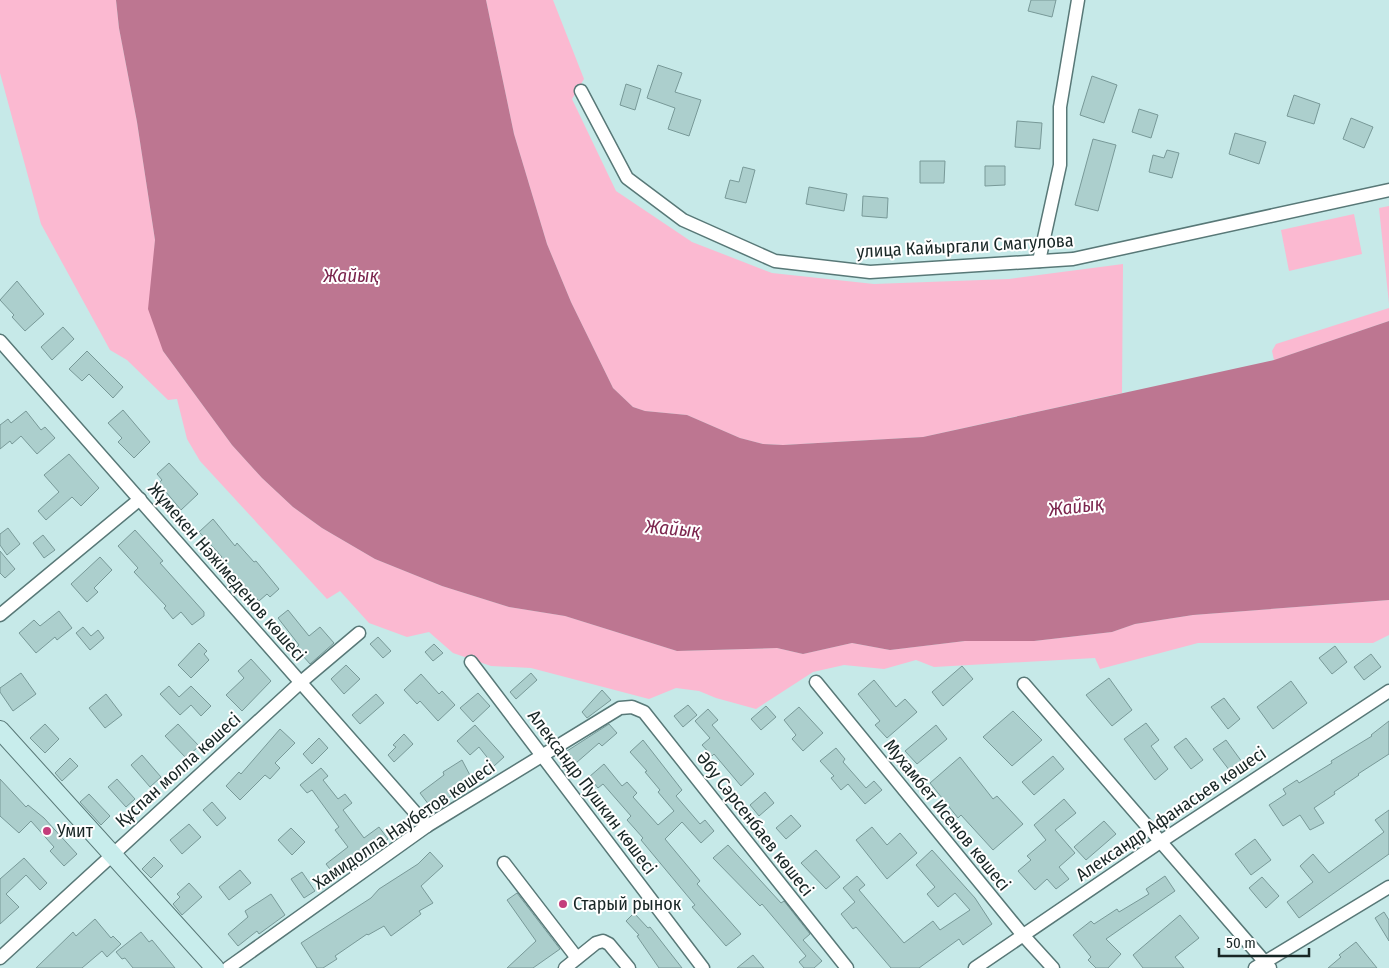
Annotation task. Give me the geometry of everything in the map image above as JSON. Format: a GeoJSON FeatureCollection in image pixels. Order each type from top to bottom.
{"type":"FeatureCollection","features":[{"type":"Feature","properties":{"kind":"main road"},"geometry":{"type":"LineString","coordinates":[[0,730],[214,968]]}},
{"type":"Feature","properties":{"kind":"street"},"geometry":{"type":"LineString","coordinates":[[1039,261],[1060,165],[1060,107],[1078,0]]}},
{"type":"Feature","properties":{"kind":"street","name":"улица Кайыргали Смагулова"},"geometry":{"type":"LineString","coordinates":[[581,91],[627,178],[683,220],[775,261],[870,272],[1072,259],[1389,190]]}},
{"type":"Feature","properties":{"kind":"street","name":"Жұмекен Нәжімеденов көшесі"},"geometry":{"type":"LineString","coordinates":[[1,344],[140,499],[427,826]]}},
{"type":"Feature","properties":{"kind":"street"},"geometry":{"type":"LineString","coordinates":[[0,615],[140,499]]}},
{"type":"Feature","properties":{"kind":"street","name":"Құспан молла көшесі"},"geometry":{"type":"LineString","coordinates":[[0,958],[301,682],[360,633]]}},
{"type":"Feature","properties":{"kind":"street","name":"Александр Пушкин көшесі"},"geometry":{"type":"LineString","coordinates":[[471,662],[703,968]]}},
{"type":"Feature","properties":{"kind":"street","name":"Мухамбет Исенов көшесі"},"geometry":{"type":"LineString","coordinates":[[816,682],[1022,934],[1053,968]]}},
{"type":"Feature","properties":{"kind":"street"},"geometry":{"type":"LineString","coordinates":[[1024,684],[1160,842],[1263,966],[1389,887]]}},
{"type":"Feature","properties":{"kind":"street","name":"Александр Афанасьев көшесі"},"geometry":{"type":"LineString","coordinates":[[975,968],[1022,934],[1389,691]]}},
{"type":"Feature","properties":{"kind":"street","name":"Хамидолла Наубетов көшесі"},"geometry":{"type":"LineString","coordinates":[[228,968],[427,826],[620,708],[632,707]]}},
{"type":"Feature","properties":{"kind":"street","name":"Әбу Сәрсенбаев көшесі"},"geometry":{"type":"LineString","coordinates":[[632,707],[644,712],[847,968]]}},
{"type":"Feature","properties":{"kind":"street"},"geometry":{"type":"LineString","coordinates":[[504,863],[577,958]]}},
{"type":"Feature","properties":{"kind":"street"},"geometry":{"type":"LineString","coordinates":[[566,968],[596,943],[603,941],[609,944],[629,968]]}},
{"type":"Feature","properties":{"kind":"shaded area"},"geometry":{"type":"Polygon","coordinates":[[[0,0],[116,0],[119,28],[137,122],[155,240],[154,261],[163,351],[232,445],[262,478],[293,507],[322,528],[375,559],[442,586],[509,607],[565,616],[677,651],[777,648],[803,654],[852,643],[890,650],[965,641],[1034,641],[1112,632],[1135,624],[1193,615],[1389,600],[1389,635],[1373,643],[1198,643],[1100,669],[1095,658],[934,667],[916,660],[884,669],[844,665],[813,672],[756,709],[716,698],[699,691],[676,688],[649,699],[531,668],[491,666],[453,653],[429,632],[407,637],[369,623],[340,591],[327,599],[200,461],[187,439],[177,399],[168,400],[127,360],[110,350],[41,224],[0,73],[0,0]]]}},
{"type":"Feature","properties":{"kind":"shaded area"},"geometry":{"type":"Polygon","coordinates":[[[486,0],[553,0],[584,79],[572,99],[616,191],[692,242],[772,273],[874,284],[1009,279],[1123,264],[1122,393],[923,437],[783,445],[763,444],[740,438],[687,415],[645,411],[633,407],[613,388],[571,302],[547,244],[514,134],[486,0]]]}},
{"type":"Feature","properties":{"kind":"shaded area"},"geometry":{"type":"Polygon","coordinates":[[[1389,206],[1389,304],[1379,208],[1389,206]]]}},
{"type":"Feature","properties":{"kind":"shaded area"},"geometry":{"type":"Polygon","coordinates":[[[1354,214],[1362,254],[1289,271],[1281,230],[1354,214]]]}},
{"type":"Feature","properties":{"kind":"shaded area"},"geometry":{"type":"Polygon","coordinates":[[[1389,308],[1389,321],[1274,360],[1272,351],[1276,344],[1389,308]]]}},
{"type":"Feature","properties":{"kind":"water","name":"Жайық"},"geometry":{"type":"Polygon","coordinates":[[[116,0],[486,0],[514,134],[547,244],[571,302],[613,388],[633,407],[645,411],[687,415],[740,438],[763,444],[783,445],[923,437],[1274,360],[1389,321],[1389,600],[1193,615],[1135,624],[1112,632],[1034,641],[965,641],[890,650],[852,643],[803,654],[777,648],[677,651],[565,616],[509,607],[442,586],[375,559],[322,528],[293,507],[262,478],[232,445],[163,351],[148,309],[155,240],[137,122],[119,28],[116,0]]]}},
{"type":"Feature","properties":{"kind":"building"},"geometry":{"type":"Polygon","coordinates":[[[1031,0],[1056,0],[1052,17],[1028,11],[1031,0]]]}},
{"type":"Feature","properties":{"kind":"building"},"geometry":{"type":"Polygon","coordinates":[[[658,65],[682,73],[675,92],[701,100],[689,136],[668,129],[675,108],[647,98],[658,65]]]}},
{"type":"Feature","properties":{"kind":"building"},"geometry":{"type":"Polygon","coordinates":[[[1092,76],[1117,85],[1104,123],[1080,115],[1092,76]]]}},
{"type":"Feature","properties":{"kind":"building"},"geometry":{"type":"Polygon","coordinates":[[[626,84],[641,89],[635,110],[620,105],[626,84]]]}},
{"type":"Feature","properties":{"kind":"building"},"geometry":{"type":"Polygon","coordinates":[[[1294,95],[1320,104],[1314,124],[1287,116],[1294,95]]]}},
{"type":"Feature","properties":{"kind":"building"},"geometry":{"type":"Polygon","coordinates":[[[1139,109],[1158,115],[1151,138],[1132,132],[1139,109]]]}},
{"type":"Feature","properties":{"kind":"building"},"geometry":{"type":"Polygon","coordinates":[[[1351,118],[1373,127],[1364,148],[1343,139],[1351,118]]]}},
{"type":"Feature","properties":{"kind":"building"},"geometry":{"type":"Polygon","coordinates":[[[1017,121],[1042,123],[1040,149],[1015,147],[1017,121]]]}},
{"type":"Feature","properties":{"kind":"building"},"geometry":{"type":"Polygon","coordinates":[[[1235,133],[1266,142],[1259,164],[1229,154],[1235,133]]]}},
{"type":"Feature","properties":{"kind":"building"},"geometry":{"type":"Polygon","coordinates":[[[1093,139],[1116,145],[1098,211],[1075,205],[1093,139]]]}},
{"type":"Feature","properties":{"kind":"building"},"geometry":{"type":"Polygon","coordinates":[[[1167,150],[1179,153],[1172,178],[1149,172],[1153,155],[1164,158],[1167,150]]]}},
{"type":"Feature","properties":{"kind":"building"},"geometry":{"type":"Polygon","coordinates":[[[920,161],[945,161],[944,183],[920,183],[920,161]]]}},
{"type":"Feature","properties":{"kind":"building"},"geometry":{"type":"Polygon","coordinates":[[[985,166],[1005,166],[1005,185],[985,186],[985,166]]]}},
{"type":"Feature","properties":{"kind":"building"},"geometry":{"type":"Polygon","coordinates":[[[743,167],[755,170],[746,203],[725,198],[730,180],[739,182],[743,167]]]}},
{"type":"Feature","properties":{"kind":"building"},"geometry":{"type":"Polygon","coordinates":[[[809,187],[847,194],[844,211],[806,204],[809,187]]]}},
{"type":"Feature","properties":{"kind":"building"},"geometry":{"type":"Polygon","coordinates":[[[863,196],[888,198],[887,218],[862,216],[863,196]]]}},
{"type":"Feature","properties":{"kind":"building"},"geometry":{"type":"Polygon","coordinates":[[[17,281],[44,314],[25,331],[0,300],[17,281]]]}},
{"type":"Feature","properties":{"kind":"building"},"geometry":{"type":"Polygon","coordinates":[[[63,327],[74,339],[52,360],[41,347],[63,327]]]}},
{"type":"Feature","properties":{"kind":"building"},"geometry":{"type":"Polygon","coordinates":[[[87,351],[123,387],[113,398],[89,374],[82,381],[69,369],[87,351]]]}},
{"type":"Feature","properties":{"kind":"building"},"geometry":{"type":"Polygon","coordinates":[[[123,410],[150,442],[134,458],[118,442],[122,438],[108,423],[123,410]]]}},
{"type":"Feature","properties":{"kind":"building"},"geometry":{"type":"Polygon","coordinates":[[[26,411],[41,430],[45,427],[55,438],[37,454],[21,436],[12,444],[10,441],[0,449],[0,425],[8,419],[11,423],[26,411]]]}},
{"type":"Feature","properties":{"kind":"building"},"geometry":{"type":"Polygon","coordinates":[[[69,454],[99,488],[81,506],[72,497],[46,520],[38,511],[59,492],[44,475],[69,454]]]}},
{"type":"Feature","properties":{"kind":"building"},"geometry":{"type":"Polygon","coordinates":[[[169,463],[198,494],[181,510],[166,492],[161,497],[153,488],[162,480],[157,474],[169,463]]]}},
{"type":"Feature","properties":{"kind":"building"},"geometry":{"type":"Polygon","coordinates":[[[213,519],[235,546],[237,543],[254,562],[256,561],[279,589],[270,597],[267,594],[259,601],[220,559],[222,557],[199,532],[213,519]]]}},
{"type":"Feature","properties":{"kind":"building"},"geometry":{"type":"Polygon","coordinates":[[[8,528],[20,544],[7,555],[0,545],[0,534],[8,528]]]}},
{"type":"Feature","properties":{"kind":"building"},"geometry":{"type":"Polygon","coordinates":[[[135,530],[163,561],[160,563],[204,612],[204,616],[192,625],[181,612],[173,619],[164,608],[166,606],[134,572],[138,568],[118,546],[135,530]]]}},
{"type":"Feature","properties":{"kind":"building"},"geometry":{"type":"Polygon","coordinates":[[[43,535],[55,550],[44,558],[33,543],[43,535]]]}},
{"type":"Feature","properties":{"kind":"building"},"geometry":{"type":"Polygon","coordinates":[[[0,551],[15,569],[5,578],[0,573],[0,551]]]}},
{"type":"Feature","properties":{"kind":"building"},"geometry":{"type":"Polygon","coordinates":[[[100,557],[112,570],[94,588],[98,592],[87,602],[71,584],[100,557]]]}},
{"type":"Feature","properties":{"kind":"building"},"geometry":{"type":"Polygon","coordinates":[[[288,610],[309,636],[320,627],[334,643],[310,664],[296,648],[299,645],[278,618],[288,610]]]}},
{"type":"Feature","properties":{"kind":"building"},"geometry":{"type":"Polygon","coordinates":[[[59,611],[72,628],[57,640],[55,637],[36,653],[19,633],[34,620],[40,626],[59,611]]]}},
{"type":"Feature","properties":{"kind":"building"},"geometry":{"type":"Polygon","coordinates":[[[83,627],[91,636],[98,630],[104,638],[90,650],[76,633],[83,627]]]}},
{"type":"Feature","properties":{"kind":"building"},"geometry":{"type":"Polygon","coordinates":[[[378,637],[391,651],[383,658],[370,644],[378,637]]]}},
{"type":"Feature","properties":{"kind":"building"},"geometry":{"type":"Polygon","coordinates":[[[199,643],[207,651],[204,654],[209,660],[191,678],[178,665],[199,643]]]}},
{"type":"Feature","properties":{"kind":"building"},"geometry":{"type":"Polygon","coordinates":[[[434,644],[443,653],[433,661],[425,652],[434,644]]]}},
{"type":"Feature","properties":{"kind":"building"},"geometry":{"type":"Polygon","coordinates":[[[1335,646],[1347,662],[1332,674],[1319,658],[1335,646]]]}},
{"type":"Feature","properties":{"kind":"building"},"geometry":{"type":"Polygon","coordinates":[[[1371,654],[1381,667],[1364,680],[1354,667],[1371,654]]]}},
{"type":"Feature","properties":{"kind":"building"},"geometry":{"type":"Polygon","coordinates":[[[251,659],[271,681],[242,711],[226,695],[244,678],[238,671],[251,659]]]}},
{"type":"Feature","properties":{"kind":"building"},"geometry":{"type":"Polygon","coordinates":[[[346,665],[360,679],[344,694],[331,679],[346,665]]]}},
{"type":"Feature","properties":{"kind":"building"},"geometry":{"type":"Polygon","coordinates":[[[962,666],[973,679],[943,706],[932,692],[962,666]]]}},
{"type":"Feature","properties":{"kind":"building"},"geometry":{"type":"Polygon","coordinates":[[[21,673],[36,694],[13,711],[0,692],[0,688],[21,673]]]}},
{"type":"Feature","properties":{"kind":"building"},"geometry":{"type":"Polygon","coordinates":[[[531,673],[537,680],[516,699],[510,692],[531,673]]]}},
{"type":"Feature","properties":{"kind":"building"},"geometry":{"type":"Polygon","coordinates":[[[421,674],[439,694],[442,691],[455,705],[438,721],[420,701],[417,704],[404,690],[421,674]]]}},
{"type":"Feature","properties":{"kind":"building"},"geometry":{"type":"Polygon","coordinates":[[[1109,678],[1132,710],[1112,726],[1086,695],[1109,678]]]}},
{"type":"Feature","properties":{"kind":"building"},"geometry":{"type":"Polygon","coordinates":[[[874,680],[896,707],[905,699],[917,712],[887,738],[875,725],[880,721],[858,694],[874,680]]]}},
{"type":"Feature","properties":{"kind":"building"},"geometry":{"type":"Polygon","coordinates":[[[1291,681],[1307,703],[1273,729],[1257,707],[1291,681]]]}},
{"type":"Feature","properties":{"kind":"building"},"geometry":{"type":"Polygon","coordinates":[[[169,686],[179,697],[191,686],[211,706],[201,716],[191,705],[180,715],[160,694],[169,686]]]}},
{"type":"Feature","properties":{"kind":"building"},"geometry":{"type":"Polygon","coordinates":[[[602,690],[611,700],[587,718],[582,712],[602,690]]]}},
{"type":"Feature","properties":{"kind":"building"},"geometry":{"type":"Polygon","coordinates":[[[478,693],[490,706],[473,722],[460,708],[478,693]]]}},
{"type":"Feature","properties":{"kind":"building"},"geometry":{"type":"Polygon","coordinates":[[[106,694],[122,715],[105,728],[89,708],[106,694]]]}},
{"type":"Feature","properties":{"kind":"building"},"geometry":{"type":"Polygon","coordinates":[[[376,694],[384,703],[360,724],[352,715],[376,694]]]}},
{"type":"Feature","properties":{"kind":"building"},"geometry":{"type":"Polygon","coordinates":[[[1224,698],[1240,719],[1228,729],[1211,707],[1224,698]]]}},
{"type":"Feature","properties":{"kind":"building"},"geometry":{"type":"Polygon","coordinates":[[[688,705],[697,715],[683,727],[674,716],[688,705]]]}},
{"type":"Feature","properties":{"kind":"building"},"geometry":{"type":"Polygon","coordinates":[[[766,706],[776,717],[761,730],[751,719],[766,706]]]}},
{"type":"Feature","properties":{"kind":"building"},"geometry":{"type":"Polygon","coordinates":[[[799,707],[823,733],[803,751],[792,739],[796,735],[784,720],[799,707]]]}},
{"type":"Feature","properties":{"kind":"building"},"geometry":{"type":"Polygon","coordinates":[[[708,709],[718,720],[712,725],[754,774],[741,786],[714,754],[712,756],[702,745],[710,738],[695,721],[708,709]]]}},
{"type":"Feature","properties":{"kind":"building"},"geometry":{"type":"Polygon","coordinates":[[[1013,711],[1042,740],[1012,766],[983,737],[1013,711]]]}},
{"type":"Feature","properties":{"kind":"building"},"geometry":{"type":"Polygon","coordinates":[[[1389,721],[1389,754],[1358,774],[1334,792],[1335,794],[1314,808],[1324,823],[1310,830],[1300,815],[1283,826],[1269,805],[1286,794],[1283,789],[1297,780],[1299,783],[1332,763],[1331,761],[1372,736],[1389,721]]]}},
{"type":"Feature","properties":{"kind":"building"},"geometry":{"type":"Polygon","coordinates":[[[1146,723],[1159,740],[1151,746],[1168,769],[1155,780],[1124,739],[1146,723]]]}},
{"type":"Feature","properties":{"kind":"building"},"geometry":{"type":"Polygon","coordinates":[[[45,724],[59,739],[45,753],[30,738],[45,724]]]}},
{"type":"Feature","properties":{"kind":"building"},"geometry":{"type":"Polygon","coordinates":[[[178,724],[199,746],[186,758],[165,736],[178,724]]]}},
{"type":"Feature","properties":{"kind":"building"},"geometry":{"type":"Polygon","coordinates":[[[609,724],[617,733],[602,746],[599,743],[576,763],[567,751],[609,724]]]}},
{"type":"Feature","properties":{"kind":"building"},"geometry":{"type":"Polygon","coordinates":[[[475,725],[504,757],[494,766],[479,747],[470,755],[457,741],[475,725]]]}},
{"type":"Feature","properties":{"kind":"building"},"geometry":{"type":"Polygon","coordinates":[[[936,725],[947,739],[917,764],[905,751],[936,725]]]}},
{"type":"Feature","properties":{"kind":"building"},"geometry":{"type":"Polygon","coordinates":[[[280,729],[295,743],[275,763],[280,768],[270,779],[265,775],[240,800],[226,786],[239,772],[241,774],[280,729]]]}},
{"type":"Feature","properties":{"kind":"building"},"geometry":{"type":"Polygon","coordinates":[[[404,734],[413,744],[394,762],[388,755],[396,747],[393,745],[404,734]]]}},
{"type":"Feature","properties":{"kind":"building"},"geometry":{"type":"Polygon","coordinates":[[[319,738],[328,748],[312,764],[303,754],[319,738]]]}},
{"type":"Feature","properties":{"kind":"building"},"geometry":{"type":"Polygon","coordinates":[[[1186,738],[1203,760],[1191,769],[1174,747],[1186,738]]]}},
{"type":"Feature","properties":{"kind":"building"},"geometry":{"type":"Polygon","coordinates":[[[643,740],[682,790],[676,796],[700,824],[705,820],[714,831],[701,843],[682,822],[665,839],[700,881],[697,884],[741,934],[726,946],[692,907],[695,905],[641,840],[643,838],[627,820],[631,816],[603,784],[598,788],[589,777],[604,764],[622,786],[627,782],[637,793],[633,797],[658,825],[674,811],[658,792],[660,790],[645,772],[647,771],[630,752],[643,740]]]}},
{"type":"Feature","properties":{"kind":"building"},"geometry":{"type":"Polygon","coordinates":[[[1226,740],[1242,762],[1230,771],[1213,749],[1226,740]]]}},
{"type":"Feature","properties":{"kind":"building"},"geometry":{"type":"Polygon","coordinates":[[[836,748],[845,759],[843,762],[866,788],[874,781],[882,790],[865,804],[848,784],[841,790],[831,778],[834,776],[820,761],[836,748]]]}},
{"type":"Feature","properties":{"kind":"building"},"geometry":{"type":"Polygon","coordinates":[[[142,755],[161,777],[150,787],[131,765],[142,755]]]}},
{"type":"Feature","properties":{"kind":"building"},"geometry":{"type":"Polygon","coordinates":[[[1053,756],[1064,769],[1034,795],[1022,782],[1053,756]]]}},
{"type":"Feature","properties":{"kind":"building"},"geometry":{"type":"Polygon","coordinates":[[[960,757],[993,799],[997,796],[1023,824],[993,850],[961,815],[958,818],[930,783],[960,757]]]}},
{"type":"Feature","properties":{"kind":"building"},"geometry":{"type":"Polygon","coordinates":[[[70,758],[78,766],[62,781],[55,773],[70,758]]]}},
{"type":"Feature","properties":{"kind":"building"},"geometry":{"type":"Polygon","coordinates":[[[462,760],[473,781],[432,809],[420,793],[444,775],[443,772],[462,760]]]}},
{"type":"Feature","properties":{"kind":"building"},"geometry":{"type":"Polygon","coordinates":[[[321,768],[328,776],[323,780],[338,799],[345,794],[352,803],[343,810],[364,838],[379,827],[388,839],[337,878],[326,864],[348,847],[335,830],[339,827],[312,790],[307,793],[300,785],[321,768]]]}},
{"type":"Feature","properties":{"kind":"building"},"geometry":{"type":"Polygon","coordinates":[[[0,779],[26,807],[28,805],[44,818],[77,854],[64,866],[50,851],[54,847],[31,821],[19,833],[0,816],[0,779]]]}},
{"type":"Feature","properties":{"kind":"building"},"geometry":{"type":"Polygon","coordinates":[[[117,779],[135,799],[126,807],[108,787],[117,779]]]}},
{"type":"Feature","properties":{"kind":"building"},"geometry":{"type":"Polygon","coordinates":[[[765,792],[774,803],[759,816],[750,805],[765,792]]]}},
{"type":"Feature","properties":{"kind":"building"},"geometry":{"type":"Polygon","coordinates":[[[89,794],[110,816],[101,825],[80,802],[89,794]]]}},
{"type":"Feature","properties":{"kind":"building"},"geometry":{"type":"Polygon","coordinates":[[[1064,799],[1076,813],[1055,830],[1075,853],[1059,867],[1069,879],[1056,889],[1047,879],[1035,890],[1018,871],[1031,860],[1027,856],[1046,840],[1034,825],[1064,799]]]}},
{"type":"Feature","properties":{"kind":"building"},"geometry":{"type":"Polygon","coordinates":[[[212,802],[226,818],[217,826],[203,810],[212,802]]]}},
{"type":"Feature","properties":{"kind":"building"},"geometry":{"type":"Polygon","coordinates":[[[1389,810],[1389,854],[1299,918],[1287,902],[1313,882],[1300,866],[1313,854],[1329,873],[1384,832],[1375,820],[1389,810]]]}},
{"type":"Feature","properties":{"kind":"building"},"geometry":{"type":"Polygon","coordinates":[[[791,815],[801,826],[786,839],[776,828],[791,815]]]}},
{"type":"Feature","properties":{"kind":"building"},"geometry":{"type":"Polygon","coordinates":[[[1104,821],[1116,834],[1086,860],[1074,847],[1104,821]]]}},
{"type":"Feature","properties":{"kind":"building"},"geometry":{"type":"Polygon","coordinates":[[[189,824],[201,837],[182,854],[170,840],[189,824]]]}},
{"type":"Feature","properties":{"kind":"building"},"geometry":{"type":"Polygon","coordinates":[[[872,827],[887,845],[900,833],[917,853],[887,879],[856,840],[872,827]]]}},
{"type":"Feature","properties":{"kind":"building"},"geometry":{"type":"Polygon","coordinates":[[[291,828],[305,842],[292,855],[278,840],[291,828]]]}},
{"type":"Feature","properties":{"kind":"building"},"geometry":{"type":"Polygon","coordinates":[[[1255,839],[1271,860],[1251,875],[1235,854],[1255,839]]]}},
{"type":"Feature","properties":{"kind":"building"},"geometry":{"type":"Polygon","coordinates":[[[728,845],[781,903],[784,901],[810,934],[803,940],[822,961],[814,968],[804,968],[799,962],[806,956],[762,904],[760,906],[713,858],[728,845]]]}},
{"type":"Feature","properties":{"kind":"building"},"geometry":{"type":"Polygon","coordinates":[[[816,850],[840,877],[826,889],[801,863],[816,850]]]}},
{"type":"Feature","properties":{"kind":"building"},"geometry":{"type":"Polygon","coordinates":[[[932,850],[975,898],[992,924],[963,945],[959,939],[919,968],[891,968],[856,927],[853,929],[841,914],[855,902],[843,888],[857,876],[865,885],[859,890],[904,943],[933,921],[940,930],[970,910],[955,893],[938,907],[927,894],[935,887],[916,865],[932,850]]]}},
{"type":"Feature","properties":{"kind":"building"},"geometry":{"type":"Polygon","coordinates":[[[430,852],[443,866],[421,886],[433,903],[419,911],[421,914],[391,936],[384,926],[367,934],[335,956],[337,959],[323,968],[317,968],[301,943],[371,898],[379,889],[418,864],[430,852]]]}},
{"type":"Feature","properties":{"kind":"building"},"geometry":{"type":"Polygon","coordinates":[[[154,857],[163,866],[151,878],[142,869],[154,857]]]}},
{"type":"Feature","properties":{"kind":"building"},"geometry":{"type":"Polygon","coordinates":[[[24,858],[47,883],[40,890],[26,875],[6,894],[19,907],[0,924],[0,879],[24,858]]]}},
{"type":"Feature","properties":{"kind":"building"},"geometry":{"type":"Polygon","coordinates":[[[240,870],[251,883],[229,900],[219,887],[240,870]]]}},
{"type":"Feature","properties":{"kind":"building"},"geometry":{"type":"Polygon","coordinates":[[[302,872],[315,891],[304,898],[291,879],[302,872]]]}},
{"type":"Feature","properties":{"kind":"building"},"geometry":{"type":"Polygon","coordinates":[[[1165,876],[1175,891],[1106,939],[1121,954],[1108,968],[1096,968],[1088,960],[1091,957],[1073,935],[1091,921],[1094,924],[1117,909],[1119,912],[1149,894],[1146,889],[1165,876]]]}},
{"type":"Feature","properties":{"kind":"building"},"geometry":{"type":"Polygon","coordinates":[[[1262,877],[1279,896],[1266,908],[1249,888],[1262,877]]]}},
{"type":"Feature","properties":{"kind":"building"},"geometry":{"type":"Polygon","coordinates":[[[189,883],[202,897],[182,915],[173,904],[180,897],[177,894],[189,883]]]}},
{"type":"Feature","properties":{"kind":"building"},"geometry":{"type":"Polygon","coordinates":[[[517,893],[560,949],[533,968],[507,968],[536,941],[507,900],[517,893]]]}},
{"type":"Feature","properties":{"kind":"building"},"geometry":{"type":"Polygon","coordinates":[[[271,894],[285,915],[259,934],[257,931],[238,946],[228,934],[248,917],[245,911],[271,894]]]}},
{"type":"Feature","properties":{"kind":"building"},"geometry":{"type":"Polygon","coordinates":[[[1384,912],[1389,920],[1389,941],[1375,918],[1384,912]]]}},
{"type":"Feature","properties":{"kind":"building"},"geometry":{"type":"Polygon","coordinates":[[[634,913],[648,928],[650,927],[682,968],[659,968],[637,936],[639,935],[626,921],[634,913]]]}},
{"type":"Feature","properties":{"kind":"building"},"geometry":{"type":"Polygon","coordinates":[[[1180,915],[1199,938],[1175,957],[1184,968],[1143,968],[1133,955],[1180,915]]]}},
{"type":"Feature","properties":{"kind":"building"},"geometry":{"type":"Polygon","coordinates":[[[95,919],[111,938],[113,936],[121,944],[107,957],[102,951],[82,968],[36,968],[73,932],[76,936],[95,919]]]}},
{"type":"Feature","properties":{"kind":"building"},"geometry":{"type":"Polygon","coordinates":[[[141,932],[149,942],[152,940],[175,968],[133,968],[125,958],[122,959],[116,952],[141,932]]]}},
{"type":"Feature","properties":{"kind":"building"},"geometry":{"type":"Polygon","coordinates":[[[1356,942],[1377,968],[1328,968],[1341,957],[1339,955],[1356,942]]]}},
{"type":"Feature","properties":{"kind":"building"},"geometry":{"type":"Polygon","coordinates":[[[753,955],[764,968],[737,968],[753,955]]]}},
{"type":"Feature","properties":{"kind":"place","name":"Умит"},"geometry":{"type":"Point","coordinates":[47,831]}},
{"type":"Feature","properties":{"kind":"place","name":"Старый рынок"},"geometry":{"type":"Point","coordinates":[563,904]}}]}
